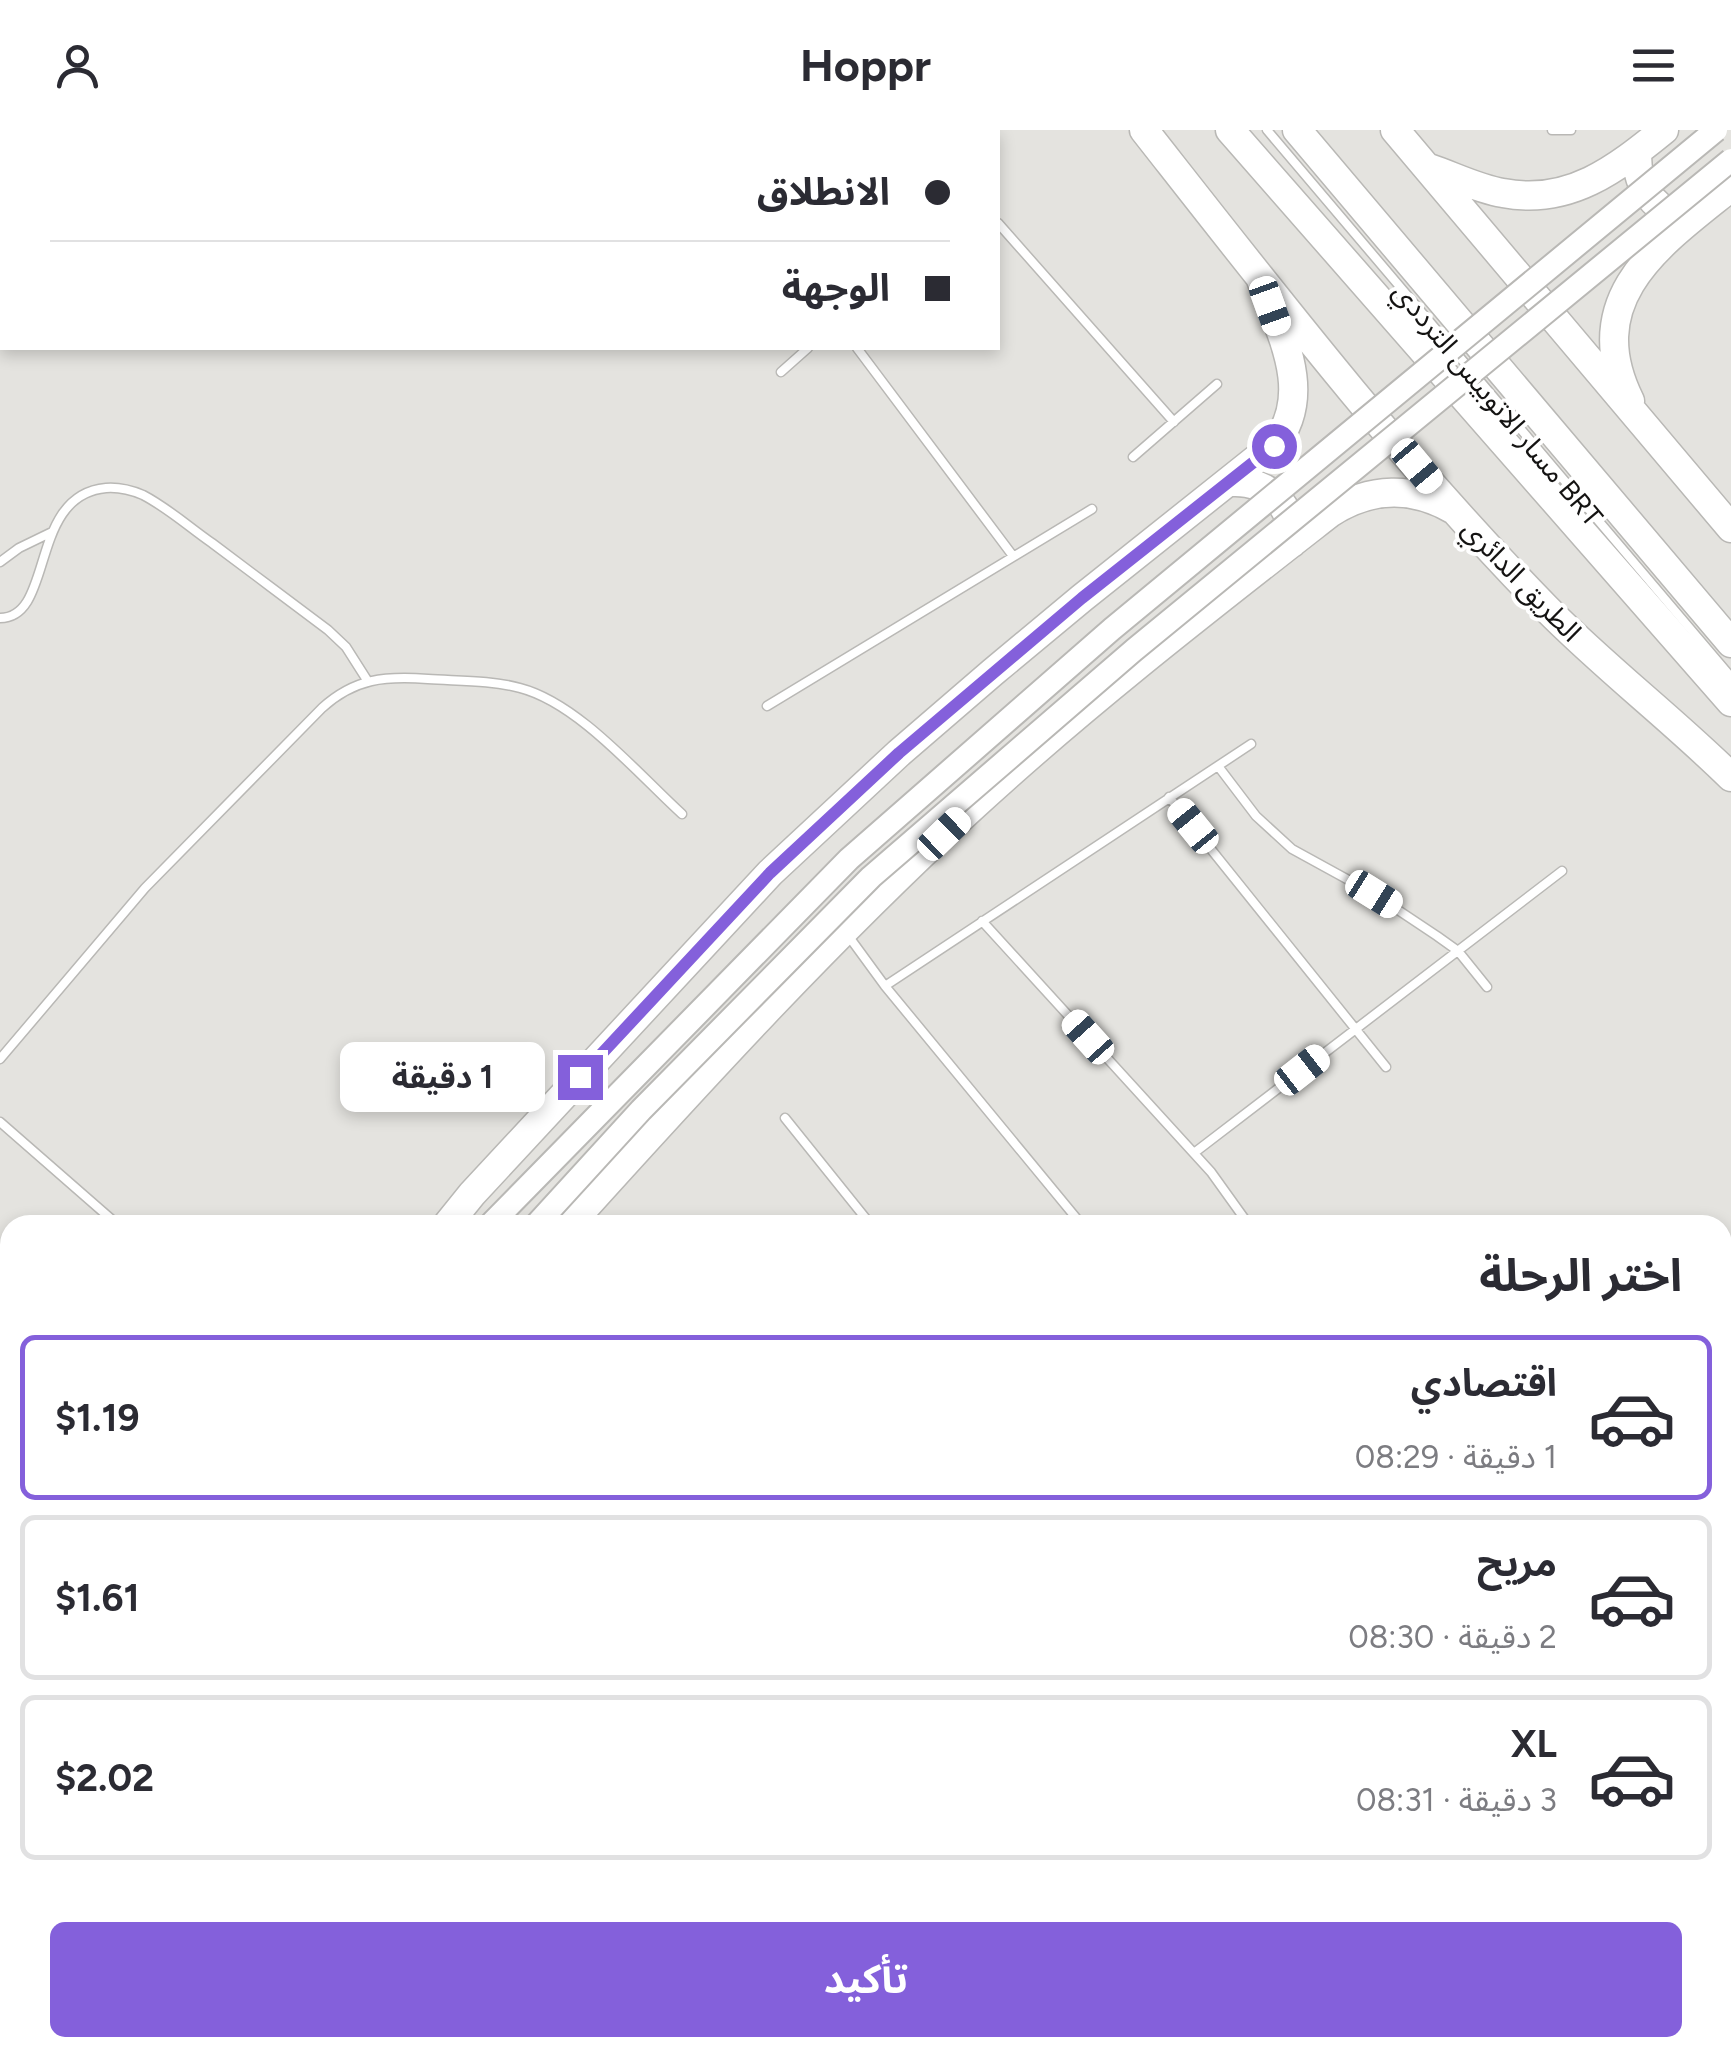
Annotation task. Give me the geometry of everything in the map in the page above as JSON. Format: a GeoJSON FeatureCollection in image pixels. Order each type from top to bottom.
{"type":"FeatureCollection","features":[{"type":"Feature","properties":{"kind":"highway","name":"الطريق الدائري"},"geometry":{"type":"LineString","coordinates":[[1144,130],[1260,277],[1454,510],[1601,662],[1731,777]]}},
{"type":"Feature","properties":{"kind":"highway"},"geometry":{"type":"LineString","coordinates":[[1230,130],[1731,702]]}},
{"type":"Feature","properties":{"kind":"highway"},"geometry":{"type":"LineString","coordinates":[[1297,130],[1731,643]]}},
{"type":"Feature","properties":{"kind":"highway"},"geometry":{"type":"LineString","coordinates":[[1395,130],[1731,528]]}},
{"type":"Feature","properties":{"kind":"highway"},"geometry":{"type":"LineString","coordinates":[[1427,168],[1500,193],[1538,196],[1595,181],[1664,130]]}},
{"type":"Feature","properties":{"kind":"highway"},"geometry":{"type":"LineString","coordinates":[[1637,152],[1636,168],[1649,198],[1675,216],[1691,219]]}},
{"type":"Feature","properties":{"kind":"highway"},"geometry":{"type":"LineString","coordinates":[[1640,420],[1627,395],[1617,359],[1616,322],[1626,286],[1640,267],[1731,187]]}},
{"type":"Feature","properties":{"kind":"highway"},"geometry":{"type":"LineString","coordinates":[[455,1215],[770,873],[899,753],[1082,598],[1232,482],[1282,436],[1294,402],[1292,366],[1260,277]]}},
{"type":"Feature","properties":{"kind":"highway"},"geometry":{"type":"LineString","coordinates":[[1232,482],[1253,483],[1281,501],[1291,521],[1292,543]]}},
{"type":"Feature","properties":{"kind":"highway"},"geometry":{"type":"LineString","coordinates":[[578,1215],[844,930],[970,810],[1114,684],[1341,506],[1379,493],[1410,493],[1454,510]]}},
{"type":"Feature","properties":{"kind":"main road"},"geometry":{"type":"LineString","coordinates":[[500,1215],[849,859],[1112,629],[1716,130]]}},
{"type":"Feature","properties":{"kind":"main road"},"geometry":{"type":"LineString","coordinates":[[545,1215],[641,1110],[871,877],[1149,638],[1731,160]]}},
{"type":"Feature","properties":{"kind":"lane","name":"مسار الاتوبيس الترددي BRT"},"geometry":{"type":"LineString","coordinates":[[1267,130],[1731,677]]}},
{"type":"Feature","properties":{"kind":"lane"},"geometry":{"type":"LineString","coordinates":[[1552,130],[1571,130]]}},
{"type":"Feature","properties":{"kind":"lane"},"geometry":{"type":"LineString","coordinates":[[1000,225],[1174,422]]}},
{"type":"Feature","properties":{"kind":"lane"},"geometry":{"type":"LineString","coordinates":[[781,372],[806,350]]}},
{"type":"Feature","properties":{"kind":"lane"},"geometry":{"type":"LineString","coordinates":[[858,350],[1013,556]]}},
{"type":"Feature","properties":{"kind":"lane"},"geometry":{"type":"LineString","coordinates":[[1134,457],[1217,384]]}},
{"type":"Feature","properties":{"kind":"lane"},"geometry":{"type":"LineString","coordinates":[[0,618],[12,618],[25,608],[52,532],[66,507],[89,492],[118,488],[144,496],[328,630],[346,648],[367,680]]}},
{"type":"Feature","properties":{"kind":"lane"},"geometry":{"type":"LineString","coordinates":[[767,706],[1092,509]]}},
{"type":"Feature","properties":{"kind":"lane"},"geometry":{"type":"LineString","coordinates":[[0,562],[52,532]]}},
{"type":"Feature","properties":{"kind":"lane"},"geometry":{"type":"LineString","coordinates":[[0,1059],[113,923],[177,854],[335,696],[367,680],[497,683],[535,692],[580,720],[682,814]]}},
{"type":"Feature","properties":{"kind":"lane"},"geometry":{"type":"LineString","coordinates":[[884,986],[1251,744]]}},
{"type":"Feature","properties":{"kind":"lane"},"geometry":{"type":"LineString","coordinates":[[1218,766],[1256,816],[1280,838],[1306,858],[1395,907],[1458,951],[1487,986]]}},
{"type":"Feature","properties":{"kind":"lane"},"geometry":{"type":"LineString","coordinates":[[1170,798],[1386,1067]]}},
{"type":"Feature","properties":{"kind":"lane"},"geometry":{"type":"LineString","coordinates":[[1194,1152],[1562,871]]}},
{"type":"Feature","properties":{"kind":"lane"},"geometry":{"type":"LineString","coordinates":[[982,922],[1194,1152],[1241,1215]]}},
{"type":"Feature","properties":{"kind":"lane"},"geometry":{"type":"LineString","coordinates":[[844,930],[884,986],[1074,1215]]}},
{"type":"Feature","properties":{"kind":"lane"},"geometry":{"type":"LineString","coordinates":[[786,1118],[863,1215]]}},
{"type":"Feature","properties":{"kind":"lane"},"geometry":{"type":"LineString","coordinates":[[0,1122],[107,1215]]}},
{"type":"Feature","properties":{"kind":"route"},"geometry":{"type":"LineString","coordinates":[[580,1077],[770,873],[899,753],[1082,598],[1274,446]]}}]}
